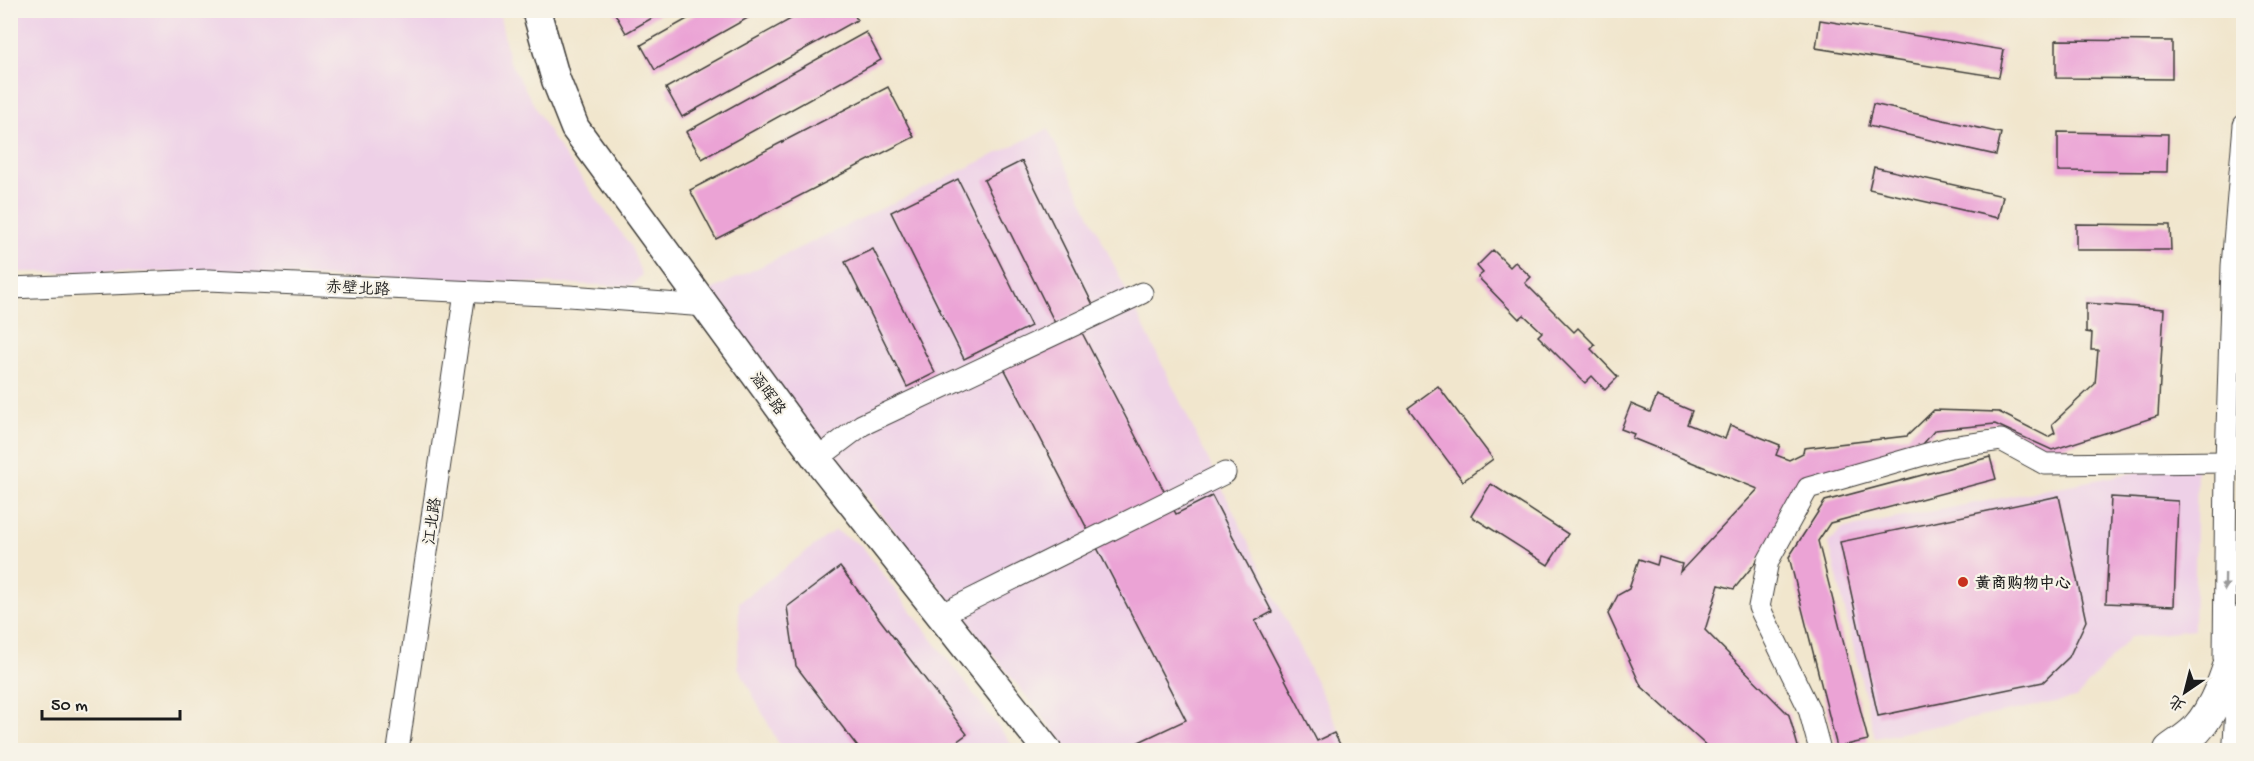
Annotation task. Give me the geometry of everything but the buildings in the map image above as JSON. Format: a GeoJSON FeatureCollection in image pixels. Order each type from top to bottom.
{"type":"FeatureCollection","features":[{"type":"Feature","properties":{"kind":"main road"},"geometry":{"type":"LineString","coordinates":[[2239,750],[2234,672],[2244,620]]}},
{"type":"Feature","properties":{"kind":"main road"},"geometry":{"type":"LineString","coordinates":[[2170,750],[2196,730],[2234,672]]}},
{"type":"Feature","properties":{"kind":"street","name":"涵晖路"},"geometry":{"type":"LineString","coordinates":[[536,10],[556,80],[575,128],[818,459],[1047,750]]}},
{"type":"Feature","properties":{"kind":"street"},"geometry":{"type":"LineString","coordinates":[[2234,672],[2226,462],[2232,266],[2244,125]]}},
{"type":"Feature","properties":{"kind":"street","name":"赤壁北路"},"geometry":{"type":"LineString","coordinates":[[10,288],[209,280],[706,306]]}},
{"type":"Feature","properties":{"kind":"street","name":"江北路"},"geometry":{"type":"LineString","coordinates":[[398,750],[465,292]]}},
{"type":"Feature","properties":{"kind":"street"},"geometry":{"type":"LineString","coordinates":[[818,459],[862,425],[1142,292]]}},
{"type":"Feature","properties":{"kind":"street"},"geometry":{"type":"LineString","coordinates":[[1820,750],[1809,709],[1759,607],[1768,561],[1808,488],[1952,447],[2001,440],[2045,464],[2226,462]]}},
{"type":"Feature","properties":{"kind":"street"},"geometry":{"type":"LineString","coordinates":[[940,615],[1225,473]]}},
{"type":"Feature","properties":{"kind":"shaded area"},"geometry":{"type":"Polygon","coordinates":[[[10,11],[499,11],[509,60],[553,139],[630,245],[642,275],[631,286],[166,272],[11,272],[10,11]]]}},
{"type":"Feature","properties":{"kind":"shaded area"},"geometry":{"type":"Polygon","coordinates":[[[1048,129],[1349,750],[1069,750],[705,293],[1048,129]]]}},
{"type":"Feature","properties":{"kind":"shaded area"},"geometry":{"type":"Polygon","coordinates":[[[2168,466],[2197,467],[2194,630],[2130,637],[2076,698],[1875,738],[1829,543],[1841,529],[2168,466]]]}},
{"type":"Feature","properties":{"kind":"shaded area"},"geometry":{"type":"Polygon","coordinates":[[[835,530],[862,546],[1016,750],[782,750],[738,667],[739,602],[835,530]]]}},
{"type":"Feature","properties":{"kind":"place","name":"黄商购物中心"},"geometry":{"type":"Point","coordinates":[1963,582]}}]}
